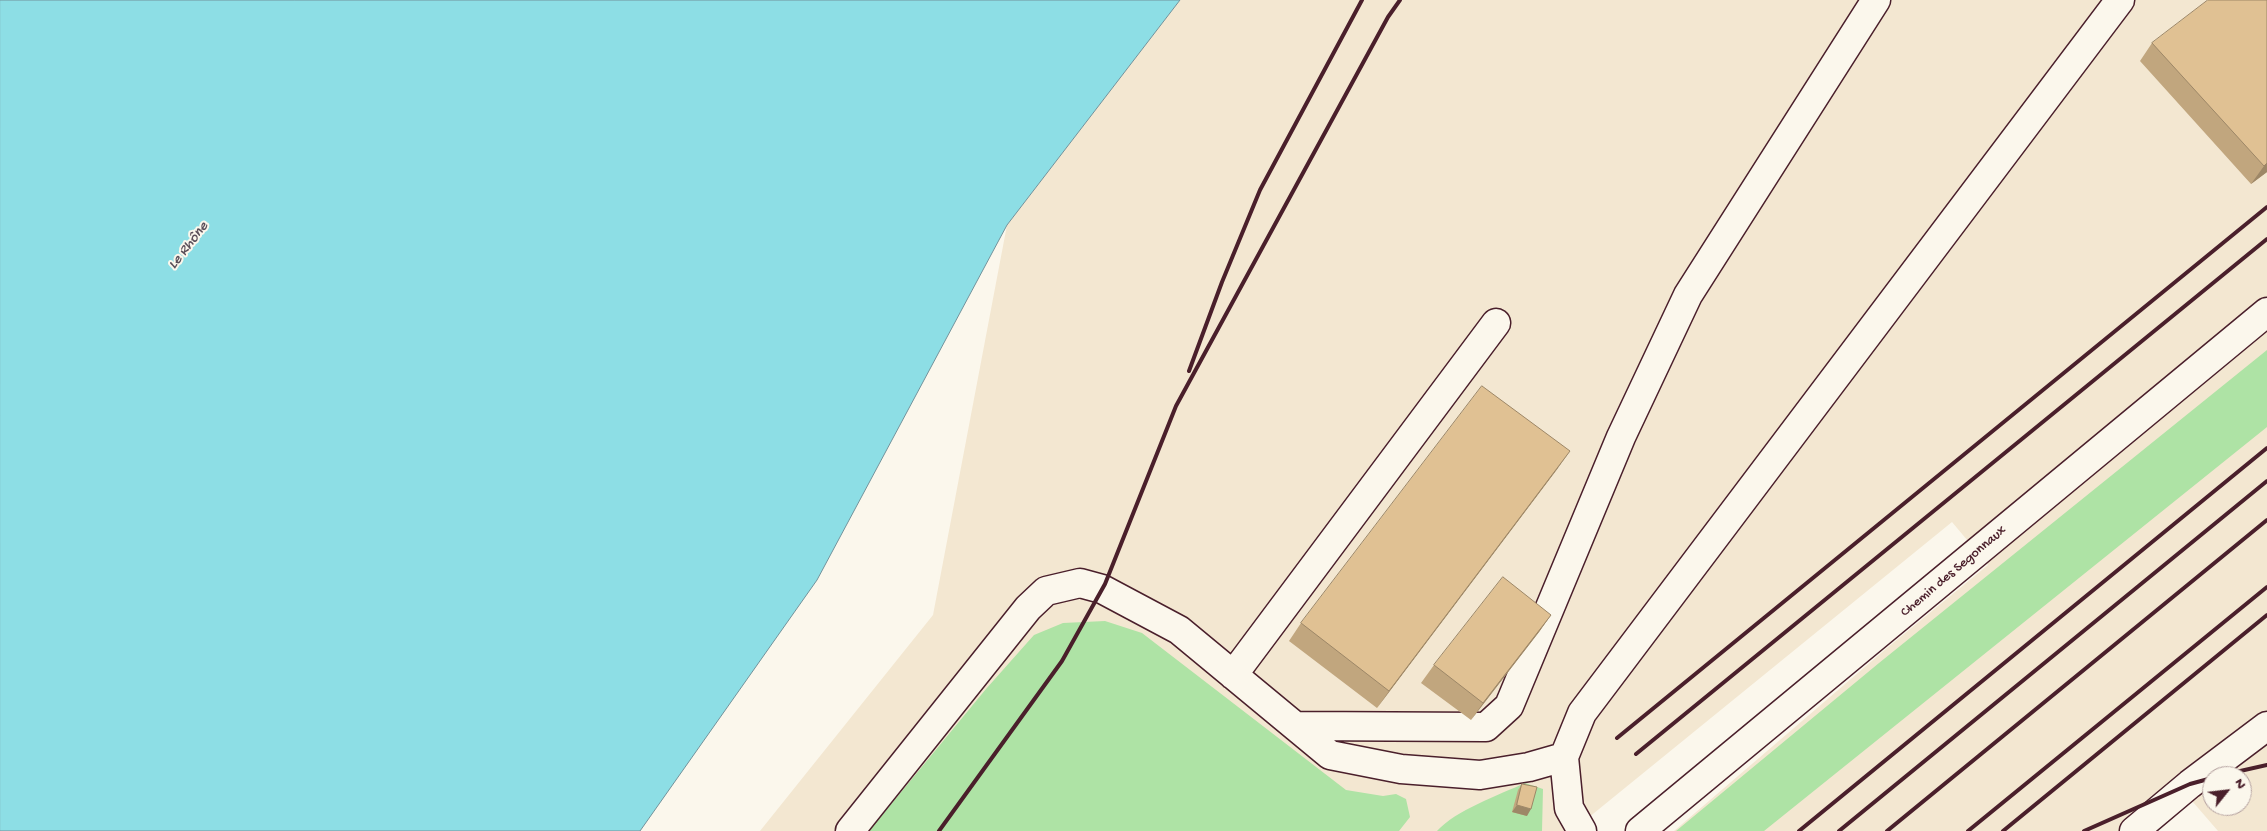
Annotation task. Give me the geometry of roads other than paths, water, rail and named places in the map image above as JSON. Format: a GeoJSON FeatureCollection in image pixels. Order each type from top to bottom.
{"type":"FeatureCollection","features":[{"type":"Feature","properties":{"kind":"street"},"geometry":{"type":"LineString","coordinates":[[1296,726],[1486,727],[1509,706],[1621,437],[1688,294],[1876,0]]}},
{"type":"Feature","properties":{"kind":"street"},"geometry":{"type":"LineString","coordinates":[[1582,831],[1569,808],[1564,757],[1582,713],[2120,0]]}},
{"type":"Feature","properties":{"kind":"street","name":"Chemin des Segonnaux"},"geometry":{"type":"LineString","coordinates":[[1640,831],[2267,312]]}},
{"type":"Feature","properties":{"kind":"street"},"geometry":{"type":"LineString","coordinates":[[1233,674],[1496,323]]}},
{"type":"Feature","properties":{"kind":"street"},"geometry":{"type":"LineString","coordinates":[[850,831],[1028,608],[1046,591],[1080,583],[1102,589],[1179,630],[1330,754],[1401,769],[1480,775],[1529,767],[1564,757]]}},
{"type":"Feature","properties":{"kind":"street"},"geometry":{"type":"LineString","coordinates":[[2134,831],[2190,784],[2267,726]]}},
{"type":"Feature","properties":{"kind":"water","name":"Le Rhône"},"geometry":{"type":"Polygon","coordinates":[[[0,0],[1180,0],[1007,225],[817,580],[640,831],[0,831],[0,0]]]}},
{"type":"Feature","properties":{"kind":"railway"},"geometry":{"type":"LineString","coordinates":[[1189,371],[1222,282],[1260,190],[1362,0]]}},
{"type":"Feature","properties":{"kind":"railway"},"geometry":{"type":"LineString","coordinates":[[939,831],[1062,661],[1105,584],[1176,406],[1388,17],[1400,0]]}},
{"type":"Feature","properties":{"kind":"railway"},"geometry":{"type":"LineString","coordinates":[[1617,738],[2267,207]]}},
{"type":"Feature","properties":{"kind":"railway"},"geometry":{"type":"LineString","coordinates":[[1636,754],[2267,239]]}},
{"type":"Feature","properties":{"kind":"railway"},"geometry":{"type":"LineString","coordinates":[[1799,831],[2267,448]]}},
{"type":"Feature","properties":{"kind":"railway"},"geometry":{"type":"LineString","coordinates":[[1839,831],[2267,481]]}},
{"type":"Feature","properties":{"kind":"railway"},"geometry":{"type":"LineString","coordinates":[[1887,831],[2267,520]]}},
{"type":"Feature","properties":{"kind":"railway"},"geometry":{"type":"LineString","coordinates":[[1968,831],[2267,587]]}},
{"type":"Feature","properties":{"kind":"railway"},"geometry":{"type":"LineString","coordinates":[[2003,831],[2267,615]]}},
{"type":"Feature","properties":{"kind":"railway"},"geometry":{"type":"LineString","coordinates":[[2252,768],[2267,765]]}},
{"type":"Feature","properties":{"kind":"railway"},"geometry":{"type":"LineString","coordinates":[[2084,831],[2190,784],[2202,781]]}}]}
